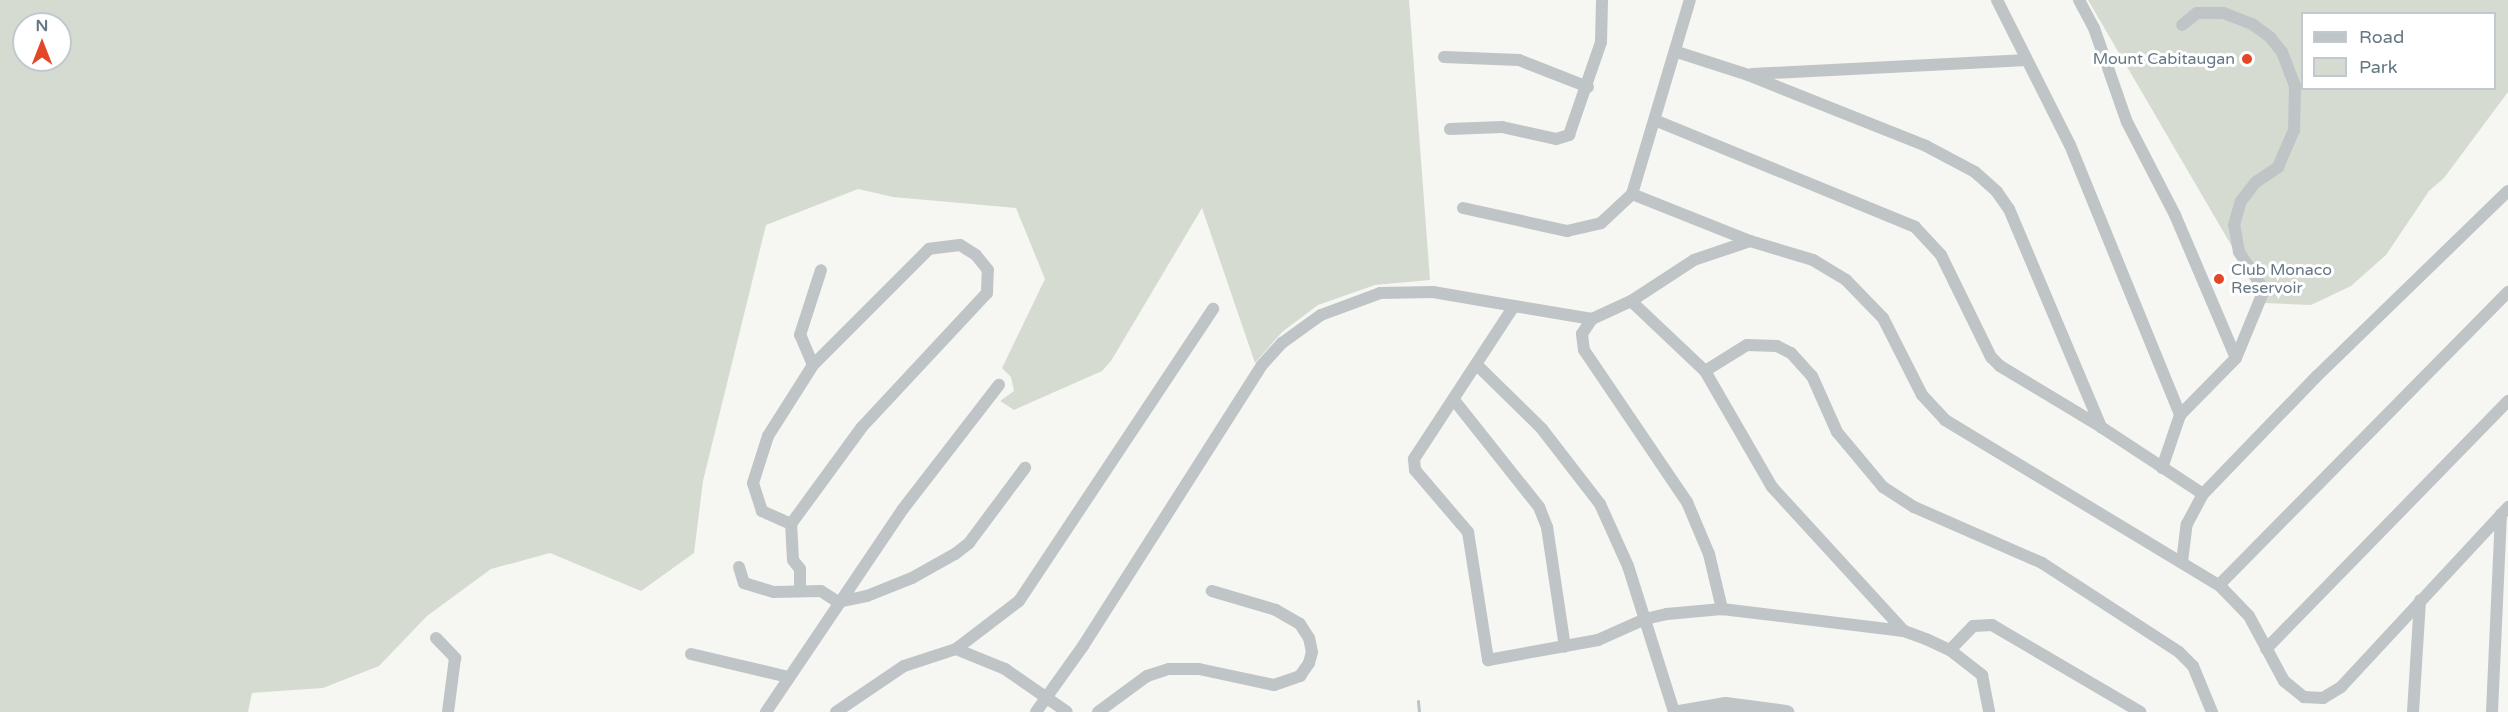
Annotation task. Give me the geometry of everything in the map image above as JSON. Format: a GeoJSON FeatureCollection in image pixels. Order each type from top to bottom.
{"type":"FeatureCollection","features":[{"type":"Feature","properties":{"kind":"street"},"geometry":{"type":"LineString","coordinates":[[1450,129],[1496,127],[1562,138],[1573,128],[1588,87],[1601,42],[1602,0]]}},
{"type":"Feature","properties":{"kind":"street"},"geometry":{"type":"LineString","coordinates":[[1463,208],[1567,231],[1601,223],[1632,194],[1657,121],[1690,0]]}},
{"type":"Feature","properties":{"kind":"street"},"geometry":{"type":"LineString","coordinates":[[1997,0],[2070,145],[2180,414]]}},
{"type":"Feature","properties":{"kind":"street"},"geometry":{"type":"LineString","coordinates":[[2079,0],[2094,28],[2127,122],[2175,215],[2236,358]]}},
{"type":"Feature","properties":{"kind":"street"},"geometry":{"type":"LineString","coordinates":[[2162,468],[2180,414],[2236,358],[2264,290],[2239,252],[2234,225],[2241,201],[2256,182],[2278,167],[2294,130],[2295,86],[2282,52],[2252,24],[2208,11],[2197,13],[2182,26]]}},
{"type":"Feature","properties":{"kind":"street"},"geometry":{"type":"LineString","coordinates":[[1677,52],[1748,75],[1954,159],[1997,192],[2009,209],[2101,427]]}},
{"type":"Feature","properties":{"kind":"street"},"geometry":{"type":"LineString","coordinates":[[1444,57],[1519,60],[1588,87]]}},
{"type":"Feature","properties":{"kind":"street"},"geometry":{"type":"LineString","coordinates":[[1748,75],[2027,60]]}},
{"type":"Feature","properties":{"kind":"street"},"geometry":{"type":"LineString","coordinates":[[1657,121],[1915,227],[1941,255],[1991,357],[2203,494]]}},
{"type":"Feature","properties":{"kind":"street"},"geometry":{"type":"LineString","coordinates":[[2182,562],[2187,524],[2203,494],[2317,376],[2508,190]]}},
{"type":"Feature","properties":{"kind":"street"},"geometry":{"type":"LineString","coordinates":[[1632,194],[1750,241],[1813,260],[1858,290],[1890,328],[1922,395],[1961,433],[2219,585],[2248,616],[2290,690],[2304,697],[2323,698],[2341,687],[2504,511]]}},
{"type":"Feature","properties":{"kind":"street"},"geometry":{"type":"LineString","coordinates":[[1722,609],[1709,554],[1687,502],[1582,345],[1583,330],[1592,319],[1631,301],[1694,260],[1750,241]]}},
{"type":"Feature","properties":{"kind":"street"},"geometry":{"type":"LineString","coordinates":[[791,524],[762,511],[753,483],[768,436],[813,365],[929,249],[960,245],[976,255],[988,270],[987,293],[862,427],[791,524],[793,560],[800,569],[800,591]]}},
{"type":"Feature","properties":{"kind":"street"},"geometry":{"type":"LineString","coordinates":[[813,365],[802,347],[800,335],[821,270]]}},
{"type":"Feature","properties":{"kind":"street"},"geometry":{"type":"LineString","coordinates":[[1036,712],[1090,637],[1262,365],[1282,343],[1321,315],[1380,293],[1433,292],[1592,319]]}},
{"type":"Feature","properties":{"kind":"street"},"geometry":{"type":"LineString","coordinates":[[2219,585],[2508,292]]}},
{"type":"Feature","properties":{"kind":"street"},"geometry":{"type":"LineString","coordinates":[[1631,301],[1705,371],[1772,487],[1904,631]]}},
{"type":"Feature","properties":{"kind":"street"},"geometry":{"type":"LineString","coordinates":[[1515,306],[1413,465],[1468,532],[1488,658],[1494,662],[1598,640],[1645,619],[1722,609],[1904,631],[1950,650],[1982,675],[1989,712]]}},
{"type":"Feature","properties":{"kind":"street"},"geometry":{"type":"LineString","coordinates":[[836,712],[904,666],[956,649],[1019,601],[1213,309]]}},
{"type":"Feature","properties":{"kind":"street"},"geometry":{"type":"LineString","coordinates":[[1705,371],[1747,345],[1777,346],[1791,353],[1812,376],[1837,432],[1883,487],[1914,507],[2042,563],[2179,652],[2193,666],[2212,712]]}},
{"type":"Feature","properties":{"kind":"street"},"geometry":{"type":"LineString","coordinates":[[1478,366],[1542,429],[1600,504],[1614,530],[1674,712]]}},
{"type":"Feature","properties":{"kind":"street"},"geometry":{"type":"LineString","coordinates":[[766,712],[788,676],[903,509],[999,385]]}},
{"type":"Feature","properties":{"kind":"street"},"geometry":{"type":"LineString","coordinates":[[1454,400],[1539,507],[1547,527],[1565,647]]}},
{"type":"Feature","properties":{"kind":"street"},"geometry":{"type":"LineString","coordinates":[[2266,649],[2508,401]]}},
{"type":"Feature","properties":{"kind":"street"},"geometry":{"type":"LineString","coordinates":[[838,602],[912,578],[955,555],[969,543],[1025,468]]}},
{"type":"Feature","properties":{"kind":"street"},"geometry":{"type":"LineString","coordinates":[[2492,712],[2504,511]]}},
{"type":"Feature","properties":{"kind":"street"},"geometry":{"type":"LineString","coordinates":[[739,567],[744,583],[774,592],[821,591],[838,602]]}},
{"type":"Feature","properties":{"kind":"street"},"geometry":{"type":"LineString","coordinates":[[1098,712],[1148,676],[1169,669],[1199,669],[1274,685],[1300,676],[1309,663],[1312,652],[1309,638],[1300,624],[1276,610],[1212,591]]}},
{"type":"Feature","properties":{"kind":"street"},"geometry":{"type":"LineString","coordinates":[[2413,712],[2420,600]]}},
{"type":"Feature","properties":{"kind":"street"},"geometry":{"type":"LineString","coordinates":[[1950,650],[1972,626],[1992,625],[2140,712]]}},
{"type":"Feature","properties":{"kind":"street"},"geometry":{"type":"LineString","coordinates":[[436,638],[455,658],[448,712]]}},
{"type":"Feature","properties":{"kind":"street"},"geometry":{"type":"LineString","coordinates":[[956,649],[1005,669],[1067,712]]}},
{"type":"Feature","properties":{"kind":"street"},"geometry":{"type":"LineString","coordinates":[[691,654],[788,676]]}},
{"type":"Feature","properties":{"kind":"street"},"geometry":{"type":"LineString","coordinates":[[1679,712],[1725,704],[1786,712]]}},
{"type":"Feature","properties":{"kind":"green space"},"geometry":{"type":"Polygon","coordinates":[[[0,0],[1409,0],[1430,280],[1375,285],[1318,305],[1282,332],[1255,363],[1202,208],[1111,361],[1102,371],[1014,410],[1000,401],[1014,391],[1011,377],[1002,368],[1045,279],[1016,208],[893,197],[858,189],[766,225],[703,481],[694,553],[641,591],[550,553],[491,569],[427,616],[379,666],[323,688],[252,693],[248,712],[0,712],[0,0]]]}},
{"type":"Feature","properties":{"kind":"green space"},"geometry":{"type":"Polygon","coordinates":[[[2088,0],[2508,0],[2508,92],[2444,178],[2429,191],[2386,255],[2351,286],[2311,305],[2265,303],[2088,0]]]}},
{"type":"Feature","properties":{"kind":"waterway"},"geometry":{"type":"LineString","coordinates":[[1418,701],[1419,712]]}},
{"type":"Feature","properties":{"kind":"place","name":"Mount Cabitaugan"},"geometry":{"type":"Point","coordinates":[2247,59]}},
{"type":"Feature","properties":{"kind":"place","name":"Club Monaco Reservoir"},"geometry":{"type":"Point","coordinates":[2219,279]}}]}
